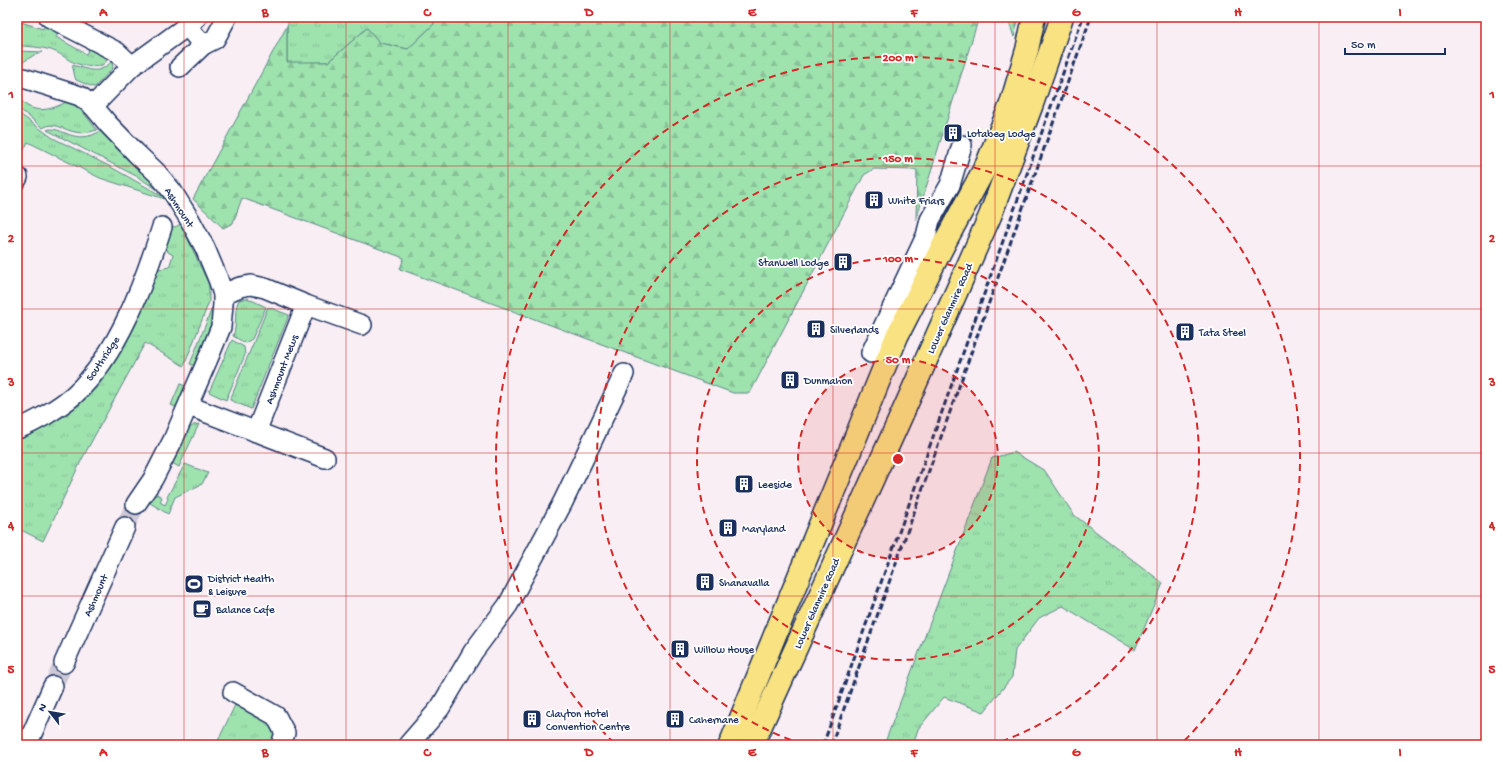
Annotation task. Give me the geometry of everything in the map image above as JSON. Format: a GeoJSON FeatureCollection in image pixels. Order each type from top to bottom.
{"type":"FeatureCollection","features":[{"type":"Feature","properties":{"kind":"highway"},"geometry":{"type":"LineString","coordinates":[[730,745],[936,238],[987,164],[1008,112],[1027,50],[1034,17]]}},
{"type":"Feature","properties":{"kind":"highway","name":"Lower Glanmire Road"},"geometry":{"type":"LineString","coordinates":[[752,745],[990,216],[1032,104],[1062,17]]}},
{"type":"Feature","properties":{"kind":"street"},"geometry":{"type":"LineString","coordinates":[[49,17],[118,52],[132,66]]}},
{"type":"Feature","properties":{"kind":"street"},"geometry":{"type":"LineString","coordinates":[[180,67],[203,45],[215,39],[227,17]]}},
{"type":"Feature","properties":{"kind":"street"},"geometry":{"type":"LineString","coordinates":[[93,106],[132,66],[192,21],[203,45]]}},
{"type":"Feature","properties":{"kind":"street","name":"Ashmount"},"geometry":{"type":"LineString","coordinates":[[17,76],[80,96],[93,106],[112,129],[157,173],[172,191],[205,248],[223,294],[221,327],[189,406],[152,479],[136,504]]}},
{"type":"Feature","properties":{"kind":"street"},"geometry":{"type":"LineString","coordinates":[[871,353],[936,238],[930,220],[950,185],[962,145]]}},
{"type":"Feature","properties":{"kind":"street","name":"Southridge"},"geometry":{"type":"LineString","coordinates":[[17,429],[27,426],[74,396],[97,370],[116,341],[139,291],[158,259],[162,227]]}},
{"type":"Feature","properties":{"kind":"street"},"geometry":{"type":"LineString","coordinates":[[223,294],[240,287],[251,285],[265,288],[306,305],[362,325]]}},
{"type":"Feature","properties":{"kind":"street","name":"Ashmount Mews"},"geometry":{"type":"LineString","coordinates":[[256,432],[306,305]]}},
{"type":"Feature","properties":{"kind":"street"},"geometry":{"type":"LineString","coordinates":[[408,745],[440,708],[473,652],[508,605],[563,502],[624,374]]}},
{"type":"Feature","properties":{"kind":"street"},"geometry":{"type":"LineString","coordinates":[[189,406],[325,458]]}},
{"type":"Feature","properties":{"kind":"street","name":"Ashmount"},"geometry":{"type":"LineString","coordinates":[[64,663],[125,527]]}},
{"type":"Feature","properties":{"kind":"street"},"geometry":{"type":"LineString","coordinates":[[31,743],[53,686]]}},
{"type":"Feature","properties":{"kind":"street"},"geometry":{"type":"LineString","coordinates":[[233,692],[276,716],[285,733],[281,745]]}},
{"type":"Feature","properties":{"kind":"green space"},"geometry":{"type":"Polygon","coordinates":[[[17,17],[22,17],[21,22],[43,29],[47,21],[61,28],[56,37],[86,54],[89,49],[109,58],[102,65],[95,67],[72,62],[59,53],[51,50],[17,46],[17,17]]]}},
{"type":"Feature","properties":{"kind":"green space"},"geometry":{"type":"Polygon","coordinates":[[[290,17],[435,17],[434,24],[408,49],[380,43],[367,28],[328,62],[287,63],[287,26],[290,17]]]}},
{"type":"Feature","properties":{"kind":"green space"},"geometry":{"type":"Polygon","coordinates":[[[435,17],[979,17],[916,220],[917,170],[874,169],[864,175],[750,393],[733,393],[400,269],[404,258],[242,198],[233,223],[223,228],[193,199],[287,26],[287,62],[328,62],[367,28],[380,43],[408,49],[434,24],[435,17]]]}},
{"type":"Feature","properties":{"kind":"green space"},"geometry":{"type":"Polygon","coordinates":[[[1007,17],[1019,17],[1014,37],[1007,17]]]}},
{"type":"Feature","properties":{"kind":"green space"},"geometry":{"type":"Polygon","coordinates":[[[17,51],[43,52],[34,55],[17,66],[17,51]]]}},
{"type":"Feature","properties":{"kind":"green space"},"geometry":{"type":"Polygon","coordinates":[[[112,61],[113,68],[95,87],[76,80],[72,65],[98,70],[107,66],[112,61]]]}},
{"type":"Feature","properties":{"kind":"green space"},"geometry":{"type":"Polygon","coordinates":[[[17,95],[22,102],[28,106],[41,110],[54,107],[68,101],[80,108],[97,130],[81,133],[51,125],[43,128],[17,107],[17,95]]]}},
{"type":"Feature","properties":{"kind":"green space"},"geometry":{"type":"Polygon","coordinates":[[[17,112],[53,138],[109,166],[171,201],[100,178],[28,142],[17,163],[17,112]]]}},
{"type":"Feature","properties":{"kind":"green space"},"geometry":{"type":"Polygon","coordinates":[[[50,129],[80,137],[93,135],[102,130],[166,195],[136,176],[47,130],[50,129]]]}},
{"type":"Feature","properties":{"kind":"green space"},"geometry":{"type":"Polygon","coordinates":[[[181,224],[209,285],[209,302],[184,366],[145,343],[82,459],[43,541],[17,528],[17,438],[37,431],[60,417],[153,274],[159,269],[169,267],[173,255],[168,252],[164,242],[170,225],[175,227],[181,224]]]}},
{"type":"Feature","properties":{"kind":"green space"},"geometry":{"type":"Polygon","coordinates":[[[247,298],[266,307],[252,339],[245,343],[233,336],[237,304],[239,300],[247,298]]]}},
{"type":"Feature","properties":{"kind":"green space"},"geometry":{"type":"Polygon","coordinates":[[[268,307],[289,315],[251,409],[230,400],[268,307]]]}},
{"type":"Feature","properties":{"kind":"green space"},"geometry":{"type":"Polygon","coordinates":[[[212,308],[216,309],[215,324],[198,367],[190,364],[212,308]]]}},
{"type":"Feature","properties":{"kind":"green space"},"geometry":{"type":"Polygon","coordinates":[[[232,340],[244,347],[245,355],[226,400],[209,392],[232,340]]]}},
{"type":"Feature","properties":{"kind":"green space"},"geometry":{"type":"Polygon","coordinates":[[[180,384],[189,387],[179,409],[171,405],[180,384]]]}},
{"type":"Feature","properties":{"kind":"green space"},"geometry":{"type":"Polygon","coordinates":[[[199,424],[179,467],[172,463],[187,430],[194,425],[199,424]]]}},
{"type":"Feature","properties":{"kind":"green space"},"geometry":{"type":"Polygon","coordinates":[[[1014,452],[1045,471],[1074,515],[1163,583],[1135,650],[1063,606],[1039,618],[1015,650],[1012,677],[984,712],[944,697],[918,729],[913,745],[884,745],[992,458],[1014,452]]]}},
{"type":"Feature","properties":{"kind":"green space"},"geometry":{"type":"Polygon","coordinates":[[[185,464],[208,473],[202,484],[175,497],[168,514],[150,503],[157,494],[162,497],[160,502],[165,505],[168,499],[167,497],[185,464]]]}},
{"type":"Feature","properties":{"kind":"green space"},"geometry":{"type":"Polygon","coordinates":[[[235,705],[271,721],[275,737],[273,745],[216,745],[235,705]]]}},
{"type":"Feature","properties":{"kind":"tunnel"},"geometry":{"type":"LineString","coordinates":[[125,527],[136,504]]}},
{"type":"Feature","properties":{"kind":"tunnel"},"geometry":{"type":"LineString","coordinates":[[53,686],[64,663]]}},
{"type":"Feature","properties":{"kind":"railway"},"geometry":{"type":"LineString","coordinates":[[823,745],[1083,17]]}},
{"type":"Feature","properties":{"kind":"railway"},"geometry":{"type":"LineString","coordinates":[[831,745],[1091,17]]}},
{"type":"Feature","properties":{"kind":"place","name":"Lotabeg Lodge"},"geometry":{"type":"Point","coordinates":[953,133]}},
{"type":"Feature","properties":{"kind":"place","name":"White Friars"},"geometry":{"type":"Point","coordinates":[874,200]}},
{"type":"Feature","properties":{"kind":"place","name":"Stanwell Lodge"},"geometry":{"type":"Point","coordinates":[843,262]}},
{"type":"Feature","properties":{"kind":"place","name":"Silverlands"},"geometry":{"type":"Point","coordinates":[816,329]}},
{"type":"Feature","properties":{"kind":"place","name":"Tata Steel"},"geometry":{"type":"Point","coordinates":[1185,332]}},
{"type":"Feature","properties":{"kind":"place","name":"Dunmahon"},"geometry":{"type":"Point","coordinates":[790,380]}},
{"type":"Feature","properties":{"kind":"place","name":"Leeside"},"geometry":{"type":"Point","coordinates":[744,484]}},
{"type":"Feature","properties":{"kind":"place","name":"Maryland"},"geometry":{"type":"Point","coordinates":[728,528]}},
{"type":"Feature","properties":{"kind":"place","name":"Shanavalla"},"geometry":{"type":"Point","coordinates":[705,582]}},
{"type":"Feature","properties":{"kind":"place","name":"District Health & Leisure"},"geometry":{"type":"Point","coordinates":[194,584]}},
{"type":"Feature","properties":{"kind":"place","name":"Balance Cafe"},"geometry":{"type":"Point","coordinates":[202,609]}},
{"type":"Feature","properties":{"kind":"place","name":"Willow House"},"geometry":{"type":"Point","coordinates":[680,649]}},
{"type":"Feature","properties":{"kind":"place","name":"Clayton Hotel Convention Centre"},"geometry":{"type":"Point","coordinates":[532,719]}},
{"type":"Feature","properties":{"kind":"place","name":"Cahernane"},"geometry":{"type":"Point","coordinates":[675,719]}}]}
